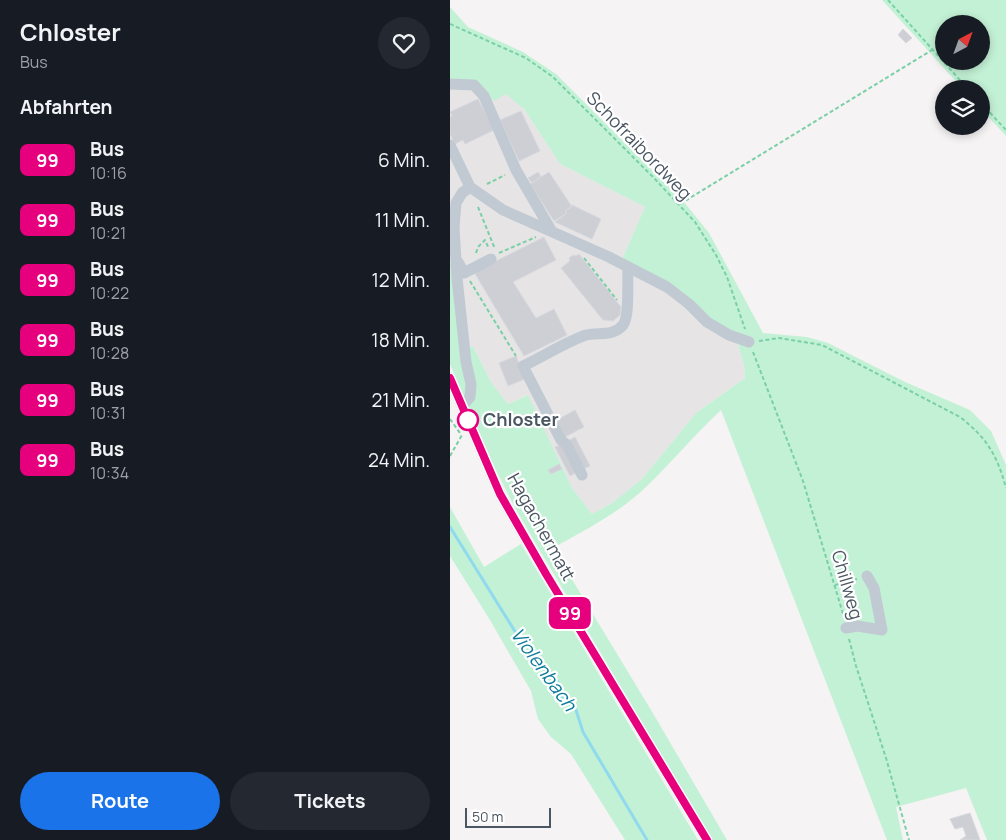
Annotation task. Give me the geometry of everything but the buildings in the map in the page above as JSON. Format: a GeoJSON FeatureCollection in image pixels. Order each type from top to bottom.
{"type":"FeatureCollection","features":[{"type":"Feature","properties":{"kind":"street"},"geometry":{"type":"LineString","coordinates":[[450,84],[474,85],[480,90],[516,170],[551,230]]}},
{"type":"Feature","properties":{"kind":"street"},"geometry":{"type":"LineString","coordinates":[[450,144],[470,187],[503,210],[551,230],[667,288],[689,304],[707,322],[729,335],[749,342]]}},
{"type":"Feature","properties":{"kind":"street"},"geometry":{"type":"LineString","coordinates":[[462,406],[470,397],[471,384],[466,362],[454,227],[456,203],[462,193],[470,187]]}},
{"type":"Feature","properties":{"kind":"street"},"geometry":{"type":"LineString","coordinates":[[457,261],[464,273],[490,255]]}},
{"type":"Feature","properties":{"kind":"street"},"geometry":{"type":"LineString","coordinates":[[582,475],[567,445],[561,440],[523,366],[587,335],[606,334],[615,331],[623,324],[627,313],[628,268]]}},
{"type":"Feature","properties":{"kind":"street","name":"Hagachermatt"},"geometry":{"type":"LineString","coordinates":[[450,378],[500,494],[707,840]]}},
{"type":"Feature","properties":{"kind":"street"},"geometry":{"type":"LineString","coordinates":[[846,628],[857,626],[882,630],[874,588],[867,576]]}},
{"type":"Feature","properties":{"kind":"path"},"geometry":{"type":"LineString","coordinates":[[888,0],[960,80]]}},
{"type":"Feature","properties":{"kind":"path","name":"Schofraibordweg"},"geometry":{"type":"LineString","coordinates":[[450,24],[526,58],[553,77],[680,204],[703,233],[716,255],[727,277],[749,342]]}},
{"type":"Feature","properties":{"kind":"path"},"geometry":{"type":"LineString","coordinates":[[680,204],[932,50]]}},
{"type":"Feature","properties":{"kind":"path"},"geometry":{"type":"LineString","coordinates":[[990,113],[1006,130]]}},
{"type":"Feature","properties":{"kind":"path"},"geometry":{"type":"LineString","coordinates":[[470,187],[480,188],[516,170]]}},
{"type":"Feature","properties":{"kind":"path"},"geometry":{"type":"LineString","coordinates":[[477,204],[498,254],[551,230]]}},
{"type":"Feature","properties":{"kind":"path"},"geometry":{"type":"LineString","coordinates":[[485,240],[490,255]]}},
{"type":"Feature","properties":{"kind":"path"},"geometry":{"type":"LineString","coordinates":[[579,252],[627,313]]}},
{"type":"Feature","properties":{"kind":"path"},"geometry":{"type":"LineString","coordinates":[[464,273],[523,366]]}},
{"type":"Feature","properties":{"kind":"path"},"geometry":{"type":"LineString","coordinates":[[749,342],[779,338],[822,345],[954,413],[974,428],[994,453],[1006,488]]}},
{"type":"Feature","properties":{"kind":"path","name":"Chillweg"},"geometry":{"type":"LineString","coordinates":[[749,342],[803,481],[835,585],[856,666],[886,758],[909,840]]}},
{"type":"Feature","properties":{"kind":"path"},"geometry":{"type":"LineString","coordinates":[[450,419],[462,435]]}},
{"type":"Feature","properties":{"kind":"path"},"geometry":{"type":"LineString","coordinates":[[450,456],[469,422]]}},
{"type":"Feature","properties":{"kind":"path"},"geometry":{"type":"LineString","coordinates":[[844,558],[858,614]]}},
{"type":"Feature","properties":{"kind":"path"},"geometry":{"type":"LineString","coordinates":[[835,585],[867,576]]}},
{"type":"Feature","properties":{"kind":"shaded area"},"geometry":{"type":"Polygon","coordinates":[[[450,83],[506,93],[524,109],[560,164],[645,207],[623,257],[673,297],[705,327],[738,344],[745,378],[696,413],[642,479],[612,503],[592,514],[572,488],[527,395],[508,404],[491,382],[473,346],[459,350],[450,255],[450,83]]]}},
{"type":"Feature","properties":{"kind":"green space"},"geometry":{"type":"Polygon","coordinates":[[[882,0],[1006,0],[1006,136],[990,119],[990,80],[955,80],[946,70],[990,70],[990,15],[935,15],[935,58],[882,0]]]}},
{"type":"Feature","properties":{"kind":"green space"},"geometry":{"type":"Polygon","coordinates":[[[450,7],[468,27],[523,52],[556,74],[684,202],[709,233],[763,333],[807,337],[828,343],[905,382],[970,410],[991,431],[1006,465],[1006,840],[987,840],[966,788],[896,807],[903,840],[887,840],[721,410],[636,496],[625,505],[553,548],[727,840],[712,840],[536,544],[495,468],[450,364],[450,255],[460,350],[473,346],[491,382],[508,404],[528,395],[572,488],[592,514],[612,503],[642,479],[696,413],[745,378],[738,344],[705,327],[673,297],[633,274],[623,257],[645,207],[560,164],[524,109],[506,94],[494,101],[480,86],[450,83],[450,7]]]}},
{"type":"Feature","properties":{"kind":"green space"},"geometry":{"type":"Polygon","coordinates":[[[450,507],[484,567],[521,544],[698,840],[625,840],[571,754],[551,737],[538,719],[531,691],[450,556],[450,507]]]}},
{"type":"Feature","properties":{"kind":"waterway","name":"Violenbach"},"geometry":{"type":"LineString","coordinates":[[450,527],[516,633],[538,655],[542,667],[558,682],[558,694],[576,710],[583,732],[647,840]]}},
{"type":"Feature","properties":{"kind":"bus line","name":"99"},"geometry":{"type":"LineString","coordinates":[[450,378],[500,494],[546,574],[707,840]]}},
{"type":"Feature","properties":{"kind":"place","name":"Chloster"},"geometry":{"type":"Point","coordinates":[468,420]}}]}
